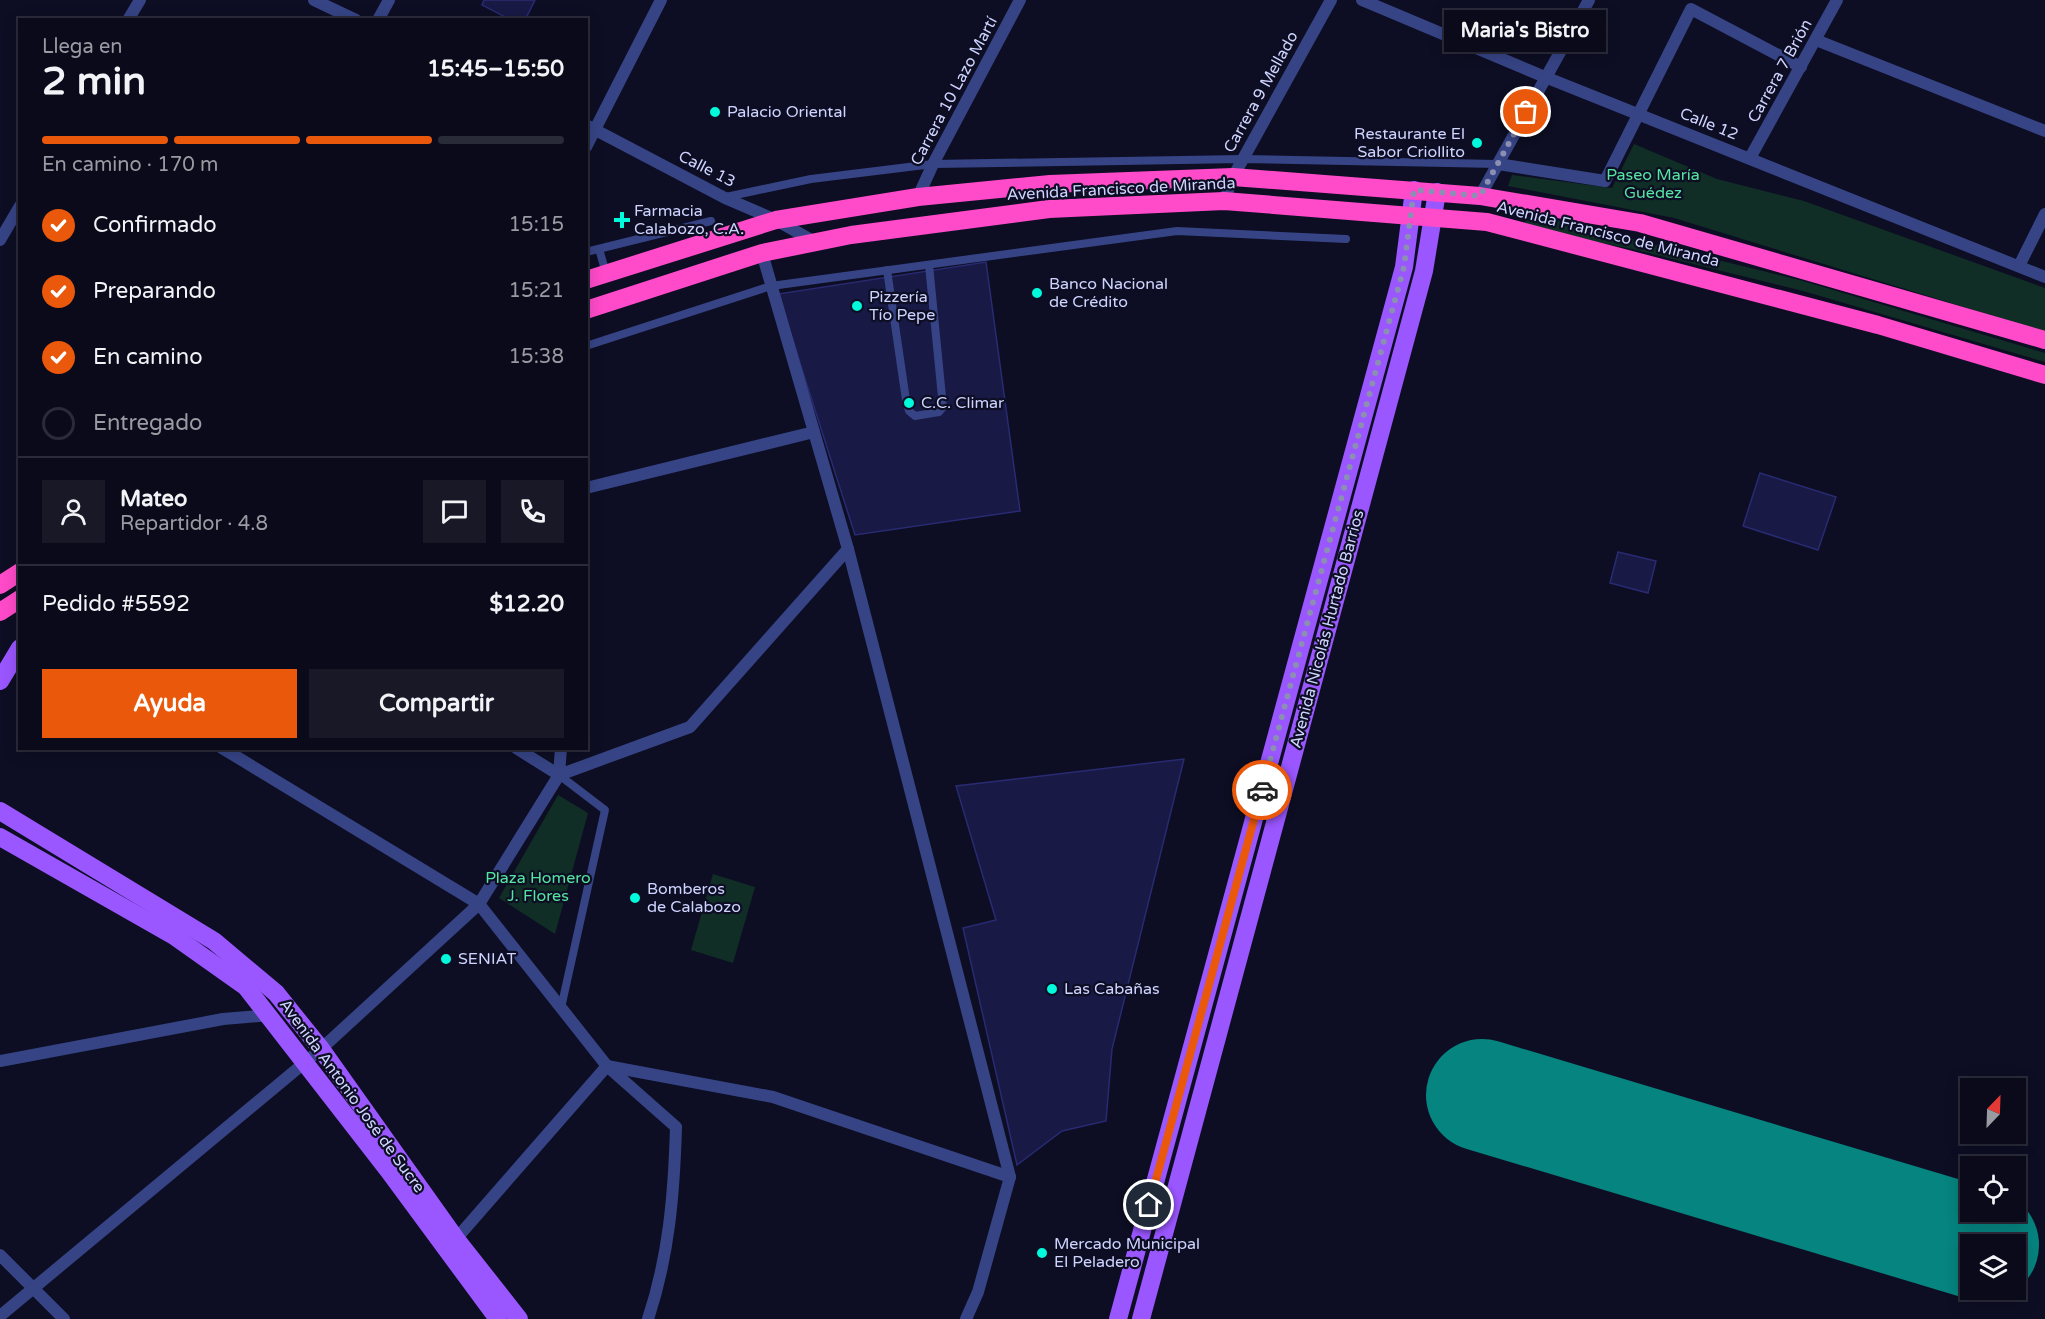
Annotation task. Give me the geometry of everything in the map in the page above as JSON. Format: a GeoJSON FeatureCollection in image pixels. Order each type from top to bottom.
{"type":"FeatureCollection","features":[{"type":"Feature","properties":{"kind":"highway","name":"Avenida Francisco de Miranda"},"geometry":{"type":"LineString","coordinates":[[588,279],[776,220],[918,197],[1050,184],[1233,177],[1480,196],[1677,232],[2045,340]]}},
{"type":"Feature","properties":{"kind":"highway","name":"Avenida Francisco de Miranda"},"geometry":{"type":"LineString","coordinates":[[588,309],[762,253],[930,222],[1048,208],[1224,201],[1487,222],[1878,325],[2045,375]]}},
{"type":"Feature","properties":{"kind":"highway"},"geometry":{"type":"LineString","coordinates":[[0,585],[18,573]]}},
{"type":"Feature","properties":{"kind":"main road","name":"Avenida Nicolás Hurtado Barrios"},"geometry":{"type":"LineString","coordinates":[[1118,1319],[1404,267],[1414,190]]}},
{"type":"Feature","properties":{"kind":"main road","name":"Avenida Nicolás Hurtado Barrios"},"geometry":{"type":"LineString","coordinates":[[1141,1319],[1421,283],[1437,192]]}},
{"type":"Feature","properties":{"kind":"main road"},"geometry":{"type":"LineString","coordinates":[[0,681],[18,651]]}},
{"type":"Feature","properties":{"kind":"main road","name":"Avenida Antonio José de Sucre"},"geometry":{"type":"LineString","coordinates":[[0,811],[214,941],[276,993],[321,1049],[456,1239],[519,1319]]}},
{"type":"Feature","properties":{"kind":"main road","name":"Avenida Antonio José de Sucre"},"geometry":{"type":"LineString","coordinates":[[0,837],[174,936],[246,987],[306,1062],[498,1319]]}},
{"type":"Feature","properties":{"kind":"street"},"geometry":{"type":"LineString","coordinates":[[129,18],[140,0]]}},
{"type":"Feature","properties":{"kind":"street"},"geometry":{"type":"LineString","coordinates":[[314,0],[352,18]]}},
{"type":"Feature","properties":{"kind":"street"},"geometry":{"type":"LineString","coordinates":[[379,18],[389,0]]}},
{"type":"Feature","properties":{"kind":"street"},"geometry":{"type":"LineString","coordinates":[[590,127],[661,0]]}},
{"type":"Feature","properties":{"kind":"street","name":"Carrera 10 Lazo Martí"},"geometry":{"type":"LineString","coordinates":[[918,197],[933,164],[1020,0]]}},
{"type":"Feature","properties":{"kind":"street","name":"Carrera 9 Mellado"},"geometry":{"type":"LineString","coordinates":[[1224,201],[1242,159],[1331,0]]}},
{"type":"Feature","properties":{"kind":"street","name":"Calle 12"},"geometry":{"type":"LineString","coordinates":[[1362,0],[1545,77],[2045,277]]}},
{"type":"Feature","properties":{"kind":"street"},"geometry":{"type":"LineString","coordinates":[[1480,196],[1589,0]]}},
{"type":"Feature","properties":{"kind":"street","name":"Carrera 7 Brión"},"geometry":{"type":"LineString","coordinates":[[1750,158],[1838,0]]}},
{"type":"Feature","properties":{"kind":"street"},"geometry":{"type":"LineString","coordinates":[[1498,164],[1605,181],[1691,9],[1801,67]]}},
{"type":"Feature","properties":{"kind":"street"},"geometry":{"type":"LineString","coordinates":[[1816,40],[2045,131]]}},
{"type":"Feature","properties":{"kind":"street","name":"Calle 13"},"geometry":{"type":"LineString","coordinates":[[590,127],[725,198],[776,220],[813,242]]}},
{"type":"Feature","properties":{"kind":"street"},"geometry":{"type":"LineString","coordinates":[[0,240],[18,209]]}},
{"type":"Feature","properties":{"kind":"street"},"geometry":{"type":"LineString","coordinates":[[2019,266],[2045,214]]}},
{"type":"Feature","properties":{"kind":"street"},"geometry":{"type":"LineString","coordinates":[[762,253],[848,549],[1010,1177],[978,1292],[966,1319]]}},
{"type":"Feature","properties":{"kind":"street"},"geometry":{"type":"LineString","coordinates":[[588,488],[814,432]]}},
{"type":"Feature","properties":{"kind":"street"},"geometry":{"type":"LineString","coordinates":[[560,775],[690,727],[848,549]]}},
{"type":"Feature","properties":{"kind":"street"},"geometry":{"type":"LineString","coordinates":[[225,750],[478,904],[607,1066],[676,1127],[674,1202],[661,1280],[648,1319]]}},
{"type":"Feature","properties":{"kind":"street"},"geometry":{"type":"LineString","coordinates":[[519,750],[560,775]]}},
{"type":"Feature","properties":{"kind":"street"},"geometry":{"type":"LineString","coordinates":[[0,1316],[306,1062],[478,904],[560,775],[561,750]]}},
{"type":"Feature","properties":{"kind":"street"},"geometry":{"type":"LineString","coordinates":[[0,1061],[223,1019],[270,1015]]}},
{"type":"Feature","properties":{"kind":"street"},"geometry":{"type":"LineString","coordinates":[[607,1066],[772,1097],[1010,1177]]}},
{"type":"Feature","properties":{"kind":"street"},"geometry":{"type":"LineString","coordinates":[[456,1239],[607,1066]]}},
{"type":"Feature","properties":{"kind":"street"},"geometry":{"type":"LineString","coordinates":[[0,1255],[64,1319]]}},
{"type":"Feature","properties":{"kind":"lane","name":"Avenida Francisco de Miranda"},"geometry":{"type":"LineString","coordinates":[[725,198],[811,179],[933,164],[1242,159],[1498,164]]}},
{"type":"Feature","properties":{"kind":"lane"},"geometry":{"type":"LineString","coordinates":[[588,252],[711,221]]}},
{"type":"Feature","properties":{"kind":"lane"},"geometry":{"type":"LineString","coordinates":[[682,228],[688,247]]}},
{"type":"Feature","properties":{"kind":"lane"},"geometry":{"type":"LineString","coordinates":[[588,345],[771,286],[1177,231],[1346,239]]}},
{"type":"Feature","properties":{"kind":"lane"},"geometry":{"type":"LineString","coordinates":[[599,249],[606,273]]}},
{"type":"Feature","properties":{"kind":"lane"},"geometry":{"type":"LineString","coordinates":[[888,270],[906,400],[909,411],[915,416],[939,412],[943,407],[929,265]]}},
{"type":"Feature","properties":{"kind":"lane"},"geometry":{"type":"LineString","coordinates":[[560,775],[604,810],[561,1008]]}},
{"type":"Feature","properties":{"kind":"green space","name":"Paseo María Guédez"},"geometry":{"type":"Polygon","coordinates":[[[1634,144],[1717,179],[1804,201],[2045,288],[2045,332],[1674,218],[1508,186],[1512,175],[1612,188],[1634,144]]]}},
{"type":"Feature","properties":{"kind":"green space"},"geometry":{"type":"Polygon","coordinates":[[[1539,216],[1803,281],[2045,353],[2045,362],[1803,291],[1632,249],[1543,231],[1524,222],[1539,216]]]}},
{"type":"Feature","properties":{"kind":"green space","name":"Plaza Homero J. Flores"},"geometry":{"type":"Polygon","coordinates":[[[558,795],[588,813],[555,934],[499,898],[558,795]]]}},
{"type":"Feature","properties":{"kind":"green space"},"geometry":{"type":"Polygon","coordinates":[[[713,874],[755,887],[733,963],[691,950],[713,874]]]}},
{"type":"Feature","properties":{"kind":"building"},"geometry":{"type":"Polygon","coordinates":[[[484,0],[535,0],[526,18],[507,18],[482,5],[484,0]]]}},
{"type":"Feature","properties":{"kind":"building","name":"C.C. Climar"},"geometry":{"type":"Polygon","coordinates":[[[986,262],[1020,511],[855,535],[778,294],[986,262]]]}},
{"type":"Feature","properties":{"kind":"building"},"geometry":{"type":"Polygon","coordinates":[[[1760,473],[1836,497],[1818,550],[1743,526],[1760,473]]]}},
{"type":"Feature","properties":{"kind":"building"},"geometry":{"type":"Polygon","coordinates":[[[1618,552],[1656,561],[1648,593],[1610,583],[1618,552]]]}},
{"type":"Feature","properties":{"kind":"building","name":"Las Cabañas"},"geometry":{"type":"Polygon","coordinates":[[[1184,759],[1112,1049],[1106,1121],[1062,1131],[1017,1165],[963,928],[996,920],[956,786],[1184,759]]]}},
{"type":"Feature","properties":{"kind":"runway"},"geometry":{"type":"LineString","coordinates":[[1482,1095],[1960,1238]]}},
{"type":"Feature","properties":{"kind":"way so far"},"geometry":{"type":"LineString","coordinates":[[1262,790],[1404,267],[1414,190],[1480,196],[1526,112]]}},
{"type":"Feature","properties":{"kind":"place","name":"Palacio Oriental"},"geometry":{"type":"Point","coordinates":[715,112]}},
{"type":"Feature","properties":{"kind":"place","name":"Maria's Bistro"},"geometry":{"type":"Point","coordinates":[1526,112]}},
{"type":"Feature","properties":{"kind":"place","name":"Restaurante El Sabor Criollito"},"geometry":{"type":"Point","coordinates":[1477,143]}},
{"type":"Feature","properties":{"kind":"place","name":"Farmacia Calabozo, C.A."},"geometry":{"type":"Point","coordinates":[622,220]}},
{"type":"Feature","properties":{"kind":"place","name":"Banco Nacional de Crédito"},"geometry":{"type":"Point","coordinates":[1037,293]}},
{"type":"Feature","properties":{"kind":"place","name":"Pizzería Tío Pepe"},"geometry":{"type":"Point","coordinates":[857,306]}},
{"type":"Feature","properties":{"kind":"place","name":"C.C. Climar"},"geometry":{"type":"Point","coordinates":[909,403]}},
{"type":"Feature","properties":{"kind":"place","name":"Bomberos de Calabozo"},"geometry":{"type":"Point","coordinates":[635,898]}},
{"type":"Feature","properties":{"kind":"place","name":"SENIAT"},"geometry":{"type":"Point","coordinates":[446,959]}},
{"type":"Feature","properties":{"kind":"place","name":"Las Cabañas"},"geometry":{"type":"Point","coordinates":[1052,989]}},
{"type":"Feature","properties":{"kind":"place","name":"Mercado Municipal El Peladero"},"geometry":{"type":"Point","coordinates":[1042,1253]}},
{"type":"Feature","properties":{"kind":"route"},"geometry":{"type":"LineString","coordinates":[[1149,1205],[1262,790]]}}]}
